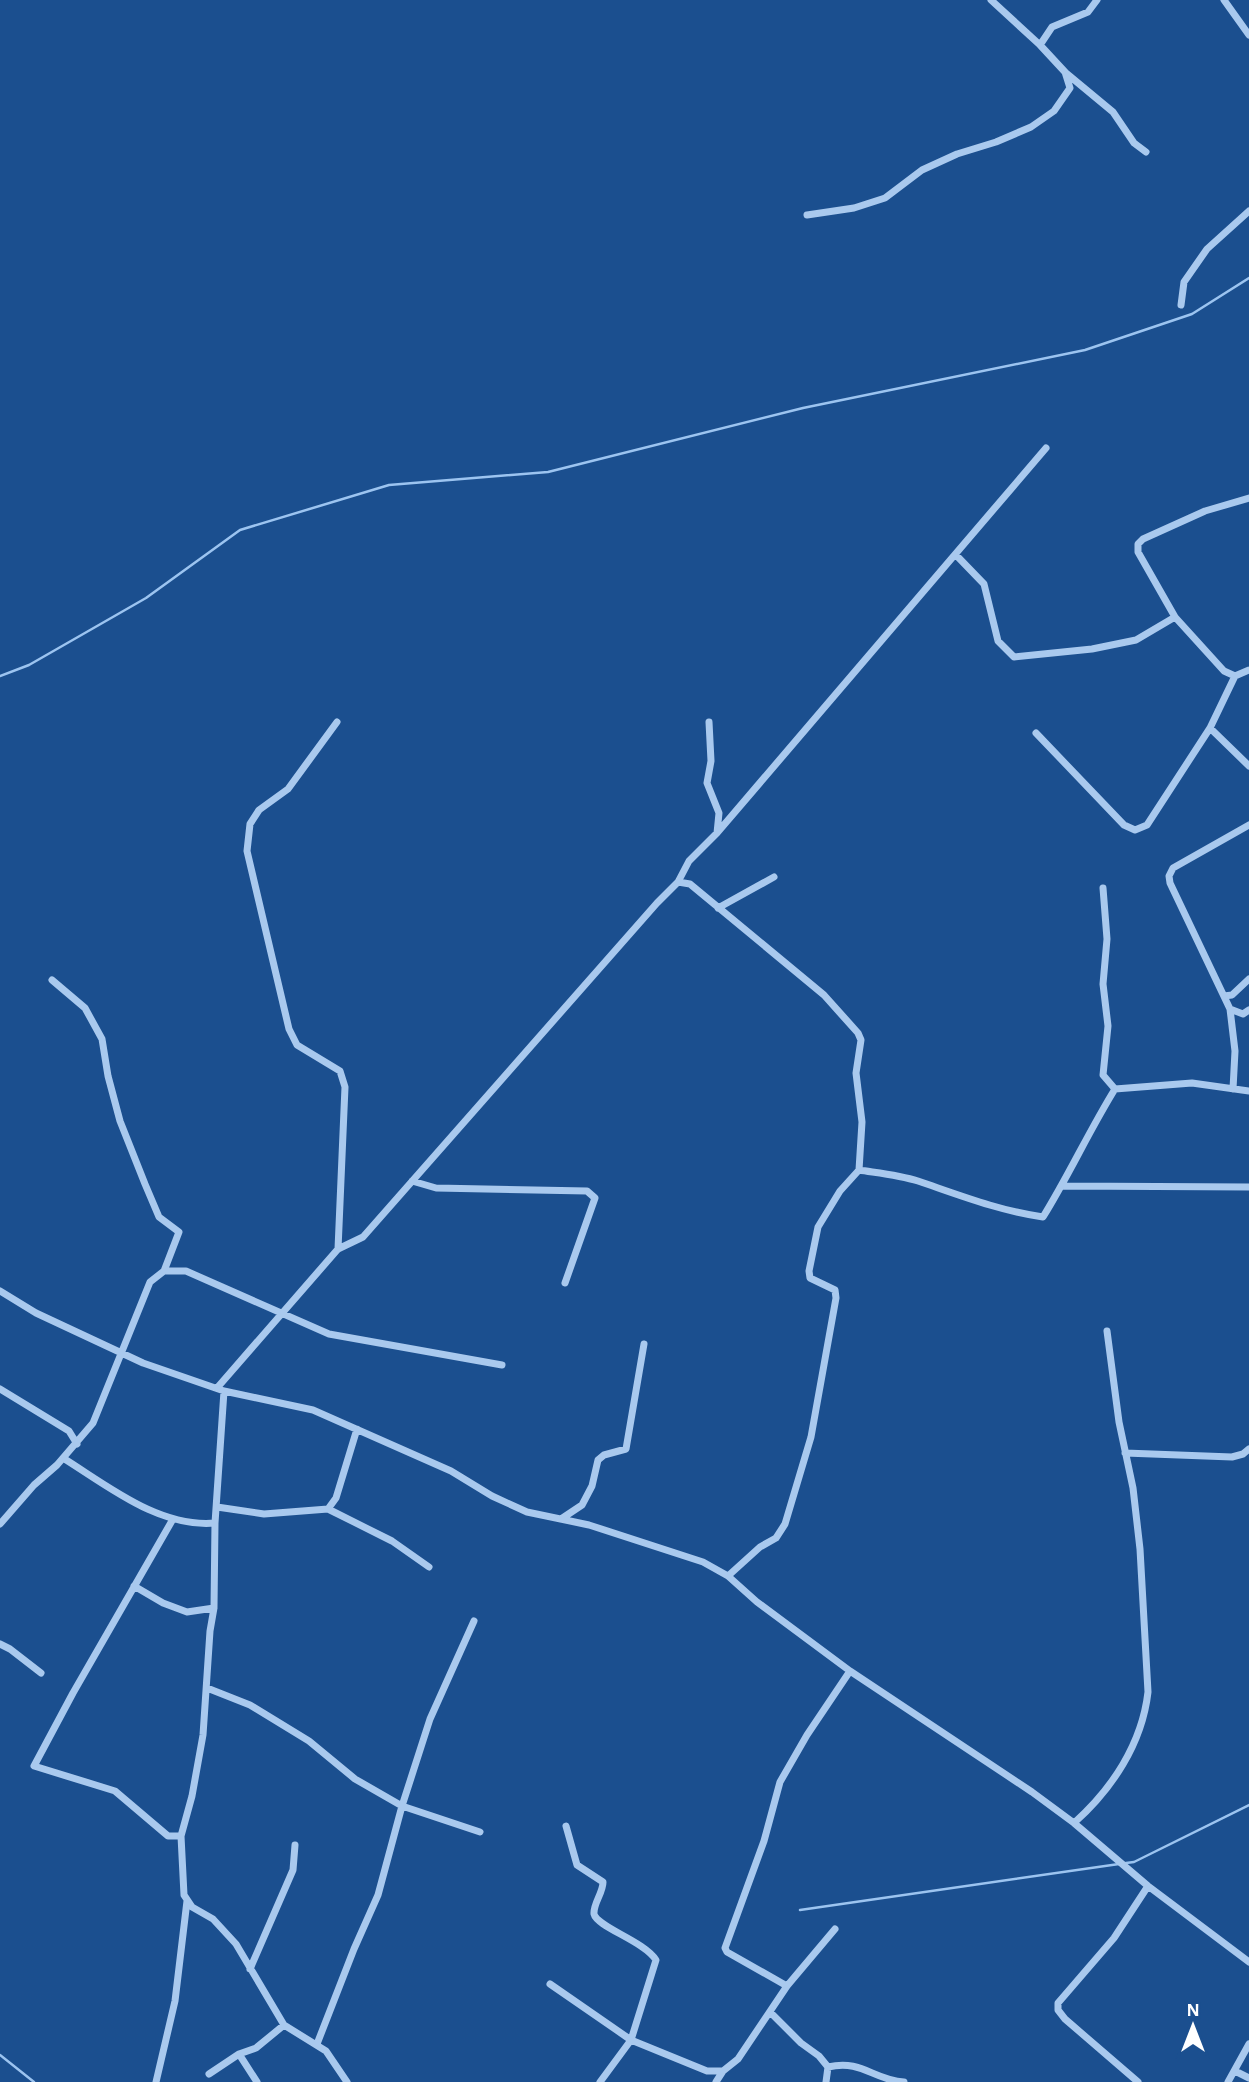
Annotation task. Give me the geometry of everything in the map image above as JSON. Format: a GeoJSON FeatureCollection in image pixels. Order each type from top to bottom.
{"type":"FeatureCollection","features":[{"type":"Feature","properties":{"kind":"street"},"geometry":{"type":"LineString","coordinates":[[991,0],[1065,72],[1113,112],[1134,143],[1146,152]]}},
{"type":"Feature","properties":{"kind":"street"},"geometry":{"type":"LineString","coordinates":[[1040,45],[1052,27],[1088,12],[1097,0]]}},
{"type":"Feature","properties":{"kind":"street"},"geometry":{"type":"LineString","coordinates":[[1224,0],[1249,35]]}},
{"type":"Feature","properties":{"kind":"street"},"geometry":{"type":"LineString","coordinates":[[807,215],[854,208],[886,198],[922,170],[1031,127],[1054,111],[1070,88],[1065,72]]}},
{"type":"Feature","properties":{"kind":"street"},"geometry":{"type":"LineString","coordinates":[[1181,305],[1184,282],[1199,260],[1207,249],[1249,211]]}},
{"type":"Feature","properties":{"kind":"street"},"geometry":{"type":"LineString","coordinates":[[346,2082],[326,2052],[284,2025],[236,1944],[213,1919],[187,1901],[184,1895],[181,1836],[201,1748],[214,1608],[221,1389],[338,1249],[363,1237],[530,1045],[678,882],[689,861],[717,833],[1046,448]]}},
{"type":"Feature","properties":{"kind":"street"},"geometry":{"type":"LineString","coordinates":[[1235,676],[1224,671],[1175,617],[1138,552],[1138,544],[1143,538],[1205,512],[1249,498]]}},
{"type":"Feature","properties":{"kind":"street"},"geometry":{"type":"LineString","coordinates":[[956,555],[984,584],[998,641],[1014,657],[1092,649],[1136,640],[1175,617]]}},
{"type":"Feature","properties":{"kind":"street"},"geometry":{"type":"LineString","coordinates":[[1036,733],[1124,825],[1135,830],[1147,825],[1210,728],[1235,676],[1249,670]]}},
{"type":"Feature","properties":{"kind":"street"},"geometry":{"type":"LineString","coordinates":[[337,722],[288,789],[259,810],[250,824],[247,850],[289,1029],[297,1045],[340,1071],[345,1087],[338,1249]]}},
{"type":"Feature","properties":{"kind":"street"},"geometry":{"type":"LineString","coordinates":[[709,722],[711,761],[707,783],[719,813],[717,833]]}},
{"type":"Feature","properties":{"kind":"street"},"geometry":{"type":"LineString","coordinates":[[1210,728],[1249,766]]}},
{"type":"Feature","properties":{"kind":"street"},"geometry":{"type":"LineString","coordinates":[[1233,1088],[1235,1051],[1230,1009],[1169,876],[1173,868],[1249,825]]}},
{"type":"Feature","properties":{"kind":"street"},"geometry":{"type":"LineString","coordinates":[[718,908],[774,877]]}},
{"type":"Feature","properties":{"kind":"street"},"geometry":{"type":"LineString","coordinates":[[678,882],[690,884],[824,995],[858,1033],[861,1040],[856,1073],[862,1122],[859,1170],[840,1191],[818,1227],[809,1271],[810,1278],[815,1282],[835,1290],[836,1298],[811,1437],[785,1524],[776,1538],[760,1547],[728,1576]]}},
{"type":"Feature","properties":{"kind":"street"},"geometry":{"type":"LineString","coordinates":[[1103,888],[1107,939],[1103,984],[1108,1026],[1103,1074],[1115,1089]]}},
{"type":"Feature","properties":{"kind":"street"},"geometry":{"type":"LineString","coordinates":[[1224,996],[1232,995],[1249,979]]}},
{"type":"Feature","properties":{"kind":"street"},"geometry":{"type":"LineString","coordinates":[[0,1524],[34,1485],[77,1444],[93,1423],[150,1282],[164,1271],[179,1232],[159,1216],[135,1159],[107,1076],[102,1039],[85,1008],[52,980]]}},
{"type":"Feature","properties":{"kind":"street"},"geometry":{"type":"LineString","coordinates":[[1230,1009],[1243,1014],[1249,1010]]}},
{"type":"Feature","properties":{"kind":"street"},"geometry":{"type":"LineString","coordinates":[[1115,1089],[1192,1083],[1249,1091]]}},
{"type":"Feature","properties":{"kind":"street"},"geometry":{"type":"LineString","coordinates":[[859,1170],[916,1180],[940,1190],[1044,1217],[1063,1185],[1080,1146],[1115,1089]]}},
{"type":"Feature","properties":{"kind":"street"},"geometry":{"type":"LineString","coordinates":[[412,1181],[436,1188],[587,1191],[595,1198],[565,1283]]}},
{"type":"Feature","properties":{"kind":"street"},"geometry":{"type":"LineString","coordinates":[[1063,1185],[1249,1187]]}},
{"type":"Feature","properties":{"kind":"street"},"geometry":{"type":"LineString","coordinates":[[164,1271],[186,1271],[329,1334],[502,1365]]}},
{"type":"Feature","properties":{"kind":"street"},"geometry":{"type":"LineString","coordinates":[[0,1291],[36,1313],[143,1363],[221,1389],[313,1410],[451,1471],[492,1496],[527,1512],[589,1525],[703,1562],[728,1576],[757,1602],[850,1671],[1022,1785],[1074,1823],[1148,1886],[1249,1962]]}},
{"type":"Feature","properties":{"kind":"street"},"geometry":{"type":"LineString","coordinates":[[1074,1823],[1095,1804],[1126,1763],[1146,1706],[1148,1692],[1140,1549],[1133,1488],[1118,1422],[1107,1331]]}},
{"type":"Feature","properties":{"kind":"street"},"geometry":{"type":"LineString","coordinates":[[560,1519],[582,1505],[592,1486],[598,1460],[604,1455],[626,1449],[644,1344]]}},
{"type":"Feature","properties":{"kind":"street"},"geometry":{"type":"LineString","coordinates":[[0,1389],[69,1431],[77,1444]]}},
{"type":"Feature","properties":{"kind":"street"},"geometry":{"type":"LineString","coordinates":[[328,1509],[336,1498],[357,1429]]}},
{"type":"Feature","properties":{"kind":"street"},"geometry":{"type":"LineString","coordinates":[[1125,1452],[1232,1457],[1249,1449]]}},
{"type":"Feature","properties":{"kind":"street"},"geometry":{"type":"LineString","coordinates":[[63,1458],[141,1506],[173,1519],[215,1523]]}},
{"type":"Feature","properties":{"kind":"street"},"geometry":{"type":"LineString","coordinates":[[217,1507],[264,1514],[328,1509],[392,1541],[429,1567]]}},
{"type":"Feature","properties":{"kind":"street"},"geometry":{"type":"LineString","coordinates":[[173,1519],[34,1766],[115,1791],[168,1836],[181,1836]]}},
{"type":"Feature","properties":{"kind":"street"},"geometry":{"type":"LineString","coordinates":[[134,1586],[163,1603],[187,1612],[214,1608]]}},
{"type":"Feature","properties":{"kind":"street"},"geometry":{"type":"LineString","coordinates":[[317,2044],[378,1895],[402,1806],[430,1719],[474,1621]]}},
{"type":"Feature","properties":{"kind":"street"},"geometry":{"type":"LineString","coordinates":[[0,1644],[41,1673]]}},
{"type":"Feature","properties":{"kind":"street"},"geometry":{"type":"LineString","coordinates":[[813,1732],[850,1671]]}},
{"type":"Feature","properties":{"kind":"street"},"geometry":{"type":"LineString","coordinates":[[788,1986],[727,1952],[725,1948],[764,1841],[780,1782],[807,1735],[850,1671]]}},
{"type":"Feature","properties":{"kind":"street"},"geometry":{"type":"LineString","coordinates":[[207,1688],[250,1705],[309,1741],[355,1779],[402,1806],[480,1832]]}},
{"type":"Feature","properties":{"kind":"street"},"geometry":{"type":"LineString","coordinates":[[566,1826],[577,1864],[603,1882],[594,1910],[595,1917],[602,1924],[643,1945],[656,1960],[631,2040],[600,2082]]}},
{"type":"Feature","properties":{"kind":"street"},"geometry":{"type":"LineString","coordinates":[[250,1969],[293,1870],[295,1845]]}},
{"type":"Feature","properties":{"kind":"street"},"geometry":{"type":"LineString","coordinates":[[1138,2082],[1065,2019],[1058,2010],[1058,2003],[1114,1938],[1148,1886]]}},
{"type":"Feature","properties":{"kind":"street"},"geometry":{"type":"LineString","coordinates":[[156,2082],[174,2001],[187,1901]]}},
{"type":"Feature","properties":{"kind":"street"},"geometry":{"type":"LineString","coordinates":[[716,2082],[723,2071],[738,2059],[788,1986],[835,1929]]}},
{"type":"Feature","properties":{"kind":"street"},"geometry":{"type":"LineString","coordinates":[[550,1984],[631,2040],[708,2071],[723,2071]]}},
{"type":"Feature","properties":{"kind":"street"},"geometry":{"type":"LineString","coordinates":[[770,2012],[828,2067],[827,2082]]}},
{"type":"Feature","properties":{"kind":"street"},"geometry":{"type":"LineString","coordinates":[[209,2074],[239,2054],[256,2048],[284,2025]]}},
{"type":"Feature","properties":{"kind":"street"},"geometry":{"type":"LineString","coordinates":[[1228,2082],[1249,2044]]}},
{"type":"Feature","properties":{"kind":"street"},"geometry":{"type":"LineString","coordinates":[[239,2054],[257,2082]]}},
{"type":"Feature","properties":{"kind":"street"},"geometry":{"type":"LineString","coordinates":[[828,2067],[855,2065],[892,2081],[904,2082]]}},
{"type":"Feature","properties":{"kind":"street"},"geometry":{"type":"LineString","coordinates":[[1235,2071],[1249,2077]]}},
{"type":"Feature","properties":{"kind":"waterway"},"geometry":{"type":"LineString","coordinates":[[0,676],[29,665],[146,598],[240,530],[389,485],[548,472],[803,408],[1085,350],[1192,314],[1249,278]]}},
{"type":"Feature","properties":{"kind":"waterway"},"geometry":{"type":"LineString","coordinates":[[1126,1863],[1134,1862],[1249,1805]]}},
{"type":"Feature","properties":{"kind":"waterway"},"geometry":{"type":"LineString","coordinates":[[800,1910],[1119,1864]]}},
{"type":"Feature","properties":{"kind":"waterway"},"geometry":{"type":"LineString","coordinates":[[0,2055],[34,2082]]}}]}
